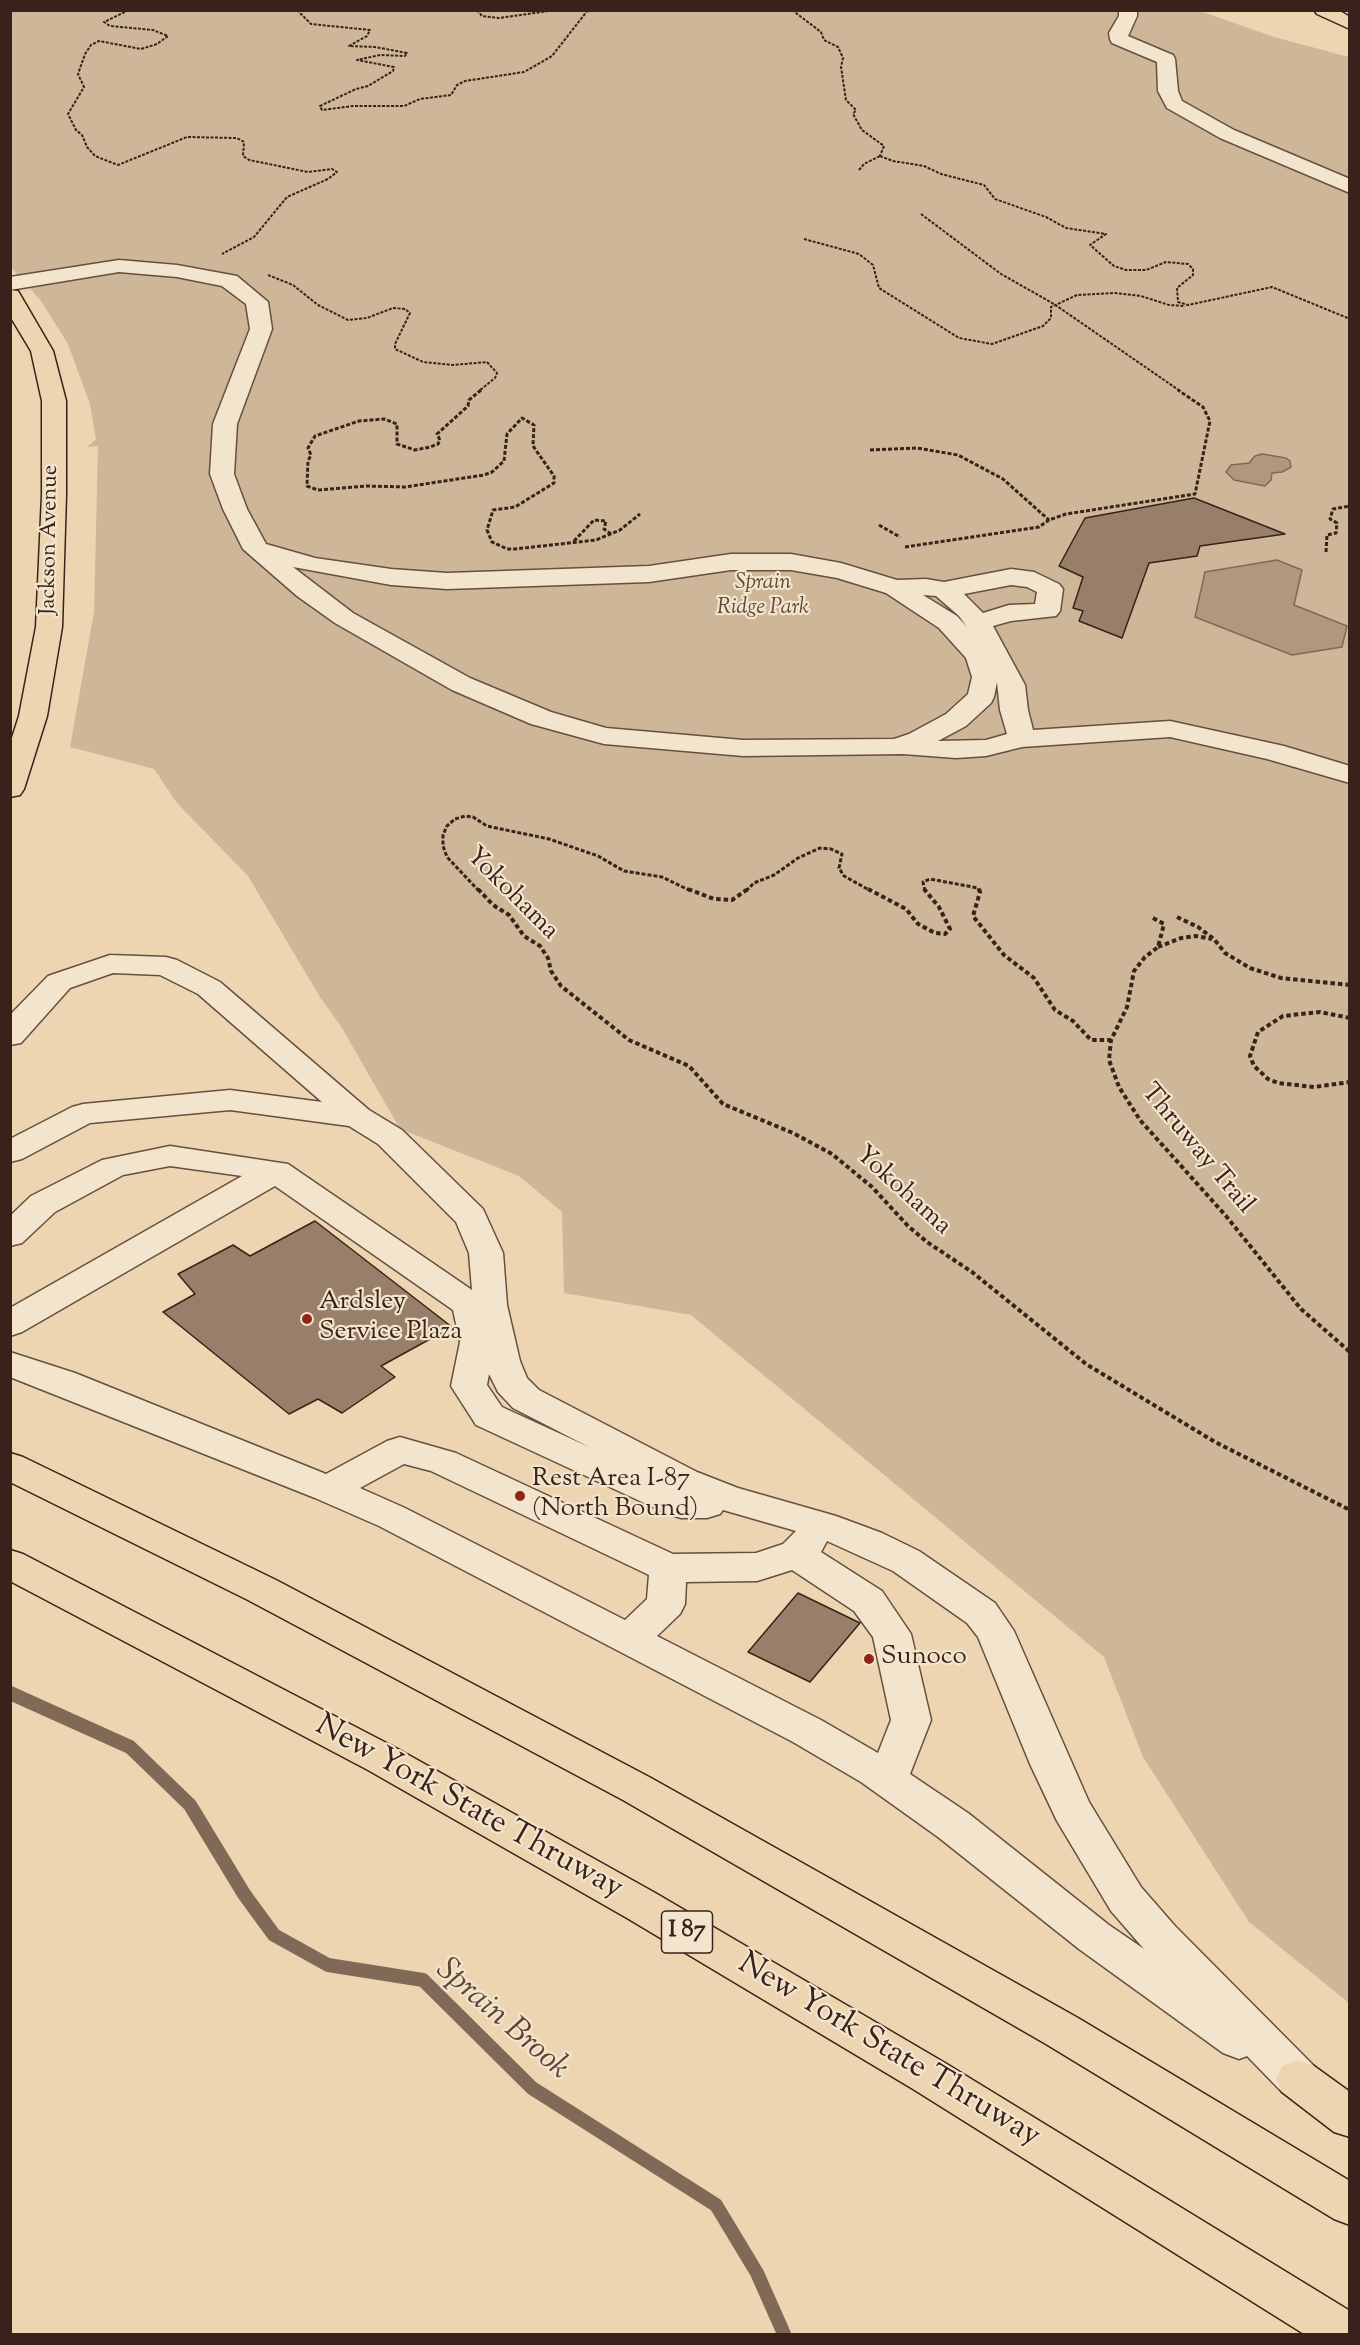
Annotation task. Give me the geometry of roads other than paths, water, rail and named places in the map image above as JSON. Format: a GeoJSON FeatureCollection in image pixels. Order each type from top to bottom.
{"type":"FeatureCollection","features":[{"type":"Feature","properties":{"kind":"main road"},"geometry":{"type":"LineString","coordinates":[[1323,10],[1350,24]]}},
{"type":"Feature","properties":{"kind":"main road","name":"Jackson Avenue"},"geometry":{"type":"LineString","coordinates":[[10,296],[42,351],[54,401],[54,495],[49,627],[33,716],[10,789]]}},
{"type":"Feature","properties":{"kind":"main road"},"geometry":{"type":"LineString","coordinates":[[10,1466],[292,1605],[637,1789],[1052,2026],[1350,2205]]}},
{"type":"Feature","properties":{"kind":"main road","name":"New York State Thruway"},"geometry":{"type":"LineString","coordinates":[[10,1564],[362,1749],[642,1906],[1007,2123],[1345,2334]]}},
{"type":"Feature","properties":{"kind":"main road"},"geometry":{"type":"LineString","coordinates":[[1298,2079],[1350,2118]]}},
{"type":"Feature","properties":{"kind":"street"},"geometry":{"type":"LineString","coordinates":[[1128,10],[1128,16],[1118,33],[1119,39],[1166,59],[1168,91],[1174,104],[1227,134],[1350,187]]}},
{"type":"Feature","properties":{"kind":"street"},"geometry":{"type":"LineString","coordinates":[[10,285],[119,266],[177,271],[229,281],[256,302],[261,329],[225,424],[222,474],[235,509],[256,549],[306,591],[344,618],[461,684],[541,718],[604,736],[743,748],[896,747],[966,750],[986,748],[1022,739],[1170,729],[1274,752],[1350,775]]}},
{"type":"Feature","properties":{"kind":"street"},"geometry":{"type":"LineString","coordinates":[[256,549],[313,565],[391,577],[447,581],[649,574],[731,562],[791,562],[841,571],[895,588],[948,622],[979,656],[985,677],[981,697],[956,720],[919,740],[896,747]]}},
{"type":"Feature","properties":{"kind":"street"},"geometry":{"type":"LineString","coordinates":[[344,618],[353,597],[371,585],[391,577]]}},
{"type":"Feature","properties":{"kind":"street"},"geometry":{"type":"LineString","coordinates":[[895,588],[926,587],[944,590],[1011,577],[1034,580],[1050,589],[1047,611],[1009,613],[977,623]]}},
{"type":"Feature","properties":{"kind":"street"},"geometry":{"type":"LineString","coordinates":[[944,590],[968,610],[987,636],[1012,686],[1014,710],[1022,739]]}},
{"type":"Feature","properties":{"kind":"street"},"geometry":{"type":"LineString","coordinates":[[10,1036],[59,982],[110,964],[166,966],[209,988],[358,1117],[390,1137],[471,1217],[486,1253],[490,1305],[502,1361],[512,1383],[526,1399],[684,1481],[727,1498],[824,1525],[906,1561],[981,1613],[995,1631],[1050,1764],[1072,1810],[1126,1899],[1160,1938],[1298,2079]]}},
{"type":"Feature","properties":{"kind":"street"},"geometry":{"type":"LineString","coordinates":[[10,1152],[83,1114],[230,1100],[358,1117]]}},
{"type":"Feature","properties":{"kind":"street"},"geometry":{"type":"LineString","coordinates":[[10,1235],[43,1204],[114,1167],[170,1156],[276,1171],[469,1305],[478,1342],[470,1386],[489,1416],[681,1505],[751,1505]]}},
{"type":"Feature","properties":{"kind":"street"},"geometry":{"type":"LineString","coordinates":[[14,1318],[276,1171]]}},
{"type":"Feature","properties":{"kind":"street"},"geometry":{"type":"LineString","coordinates":[[10,1364],[62,1382],[392,1517],[807,1731],[888,1779],[953,1825],[1095,1937],[1182,2001],[1298,2079]]}},
{"type":"Feature","properties":{"kind":"street"},"geometry":{"type":"LineString","coordinates":[[328,1489],[400,1450],[443,1462],[668,1568],[757,1567],[796,1554],[824,1525]]}},
{"type":"Feature","properties":{"kind":"street"},"geometry":{"type":"LineString","coordinates":[[796,1554],[868,1601],[892,1634],[911,1720],[888,1779]]}},
{"type":"Feature","properties":{"kind":"street"},"geometry":{"type":"LineString","coordinates":[[629,1640],[666,1604],[668,1568]]}},
{"type":"Feature","properties":{"kind":"waterway","name":"Sprain Brook"},"geometry":{"type":"LineString","coordinates":[[10,1693],[130,1747],[190,1805],[244,1894],[274,1935],[328,1965],[423,1980],[532,2088],[716,2205],[757,2273],[784,2334]]}},
{"type":"Feature","properties":{"kind":"place","name":"Ardsley Service Plaza"},"geometry":{"type":"Point","coordinates":[307,1319]}},
{"type":"Feature","properties":{"kind":"place","name":"Rest Area I-87 (North Bound)"},"geometry":{"type":"Point","coordinates":[520,1496]}},
{"type":"Feature","properties":{"kind":"place","name":"Sunoco"},"geometry":{"type":"Point","coordinates":[869,1659]}},
{"type":"Feature","properties":{"kind":"park label","name":"Sprain Ridge Park"},"geometry":{"type":"Point","coordinates":[763,596]}}]}
